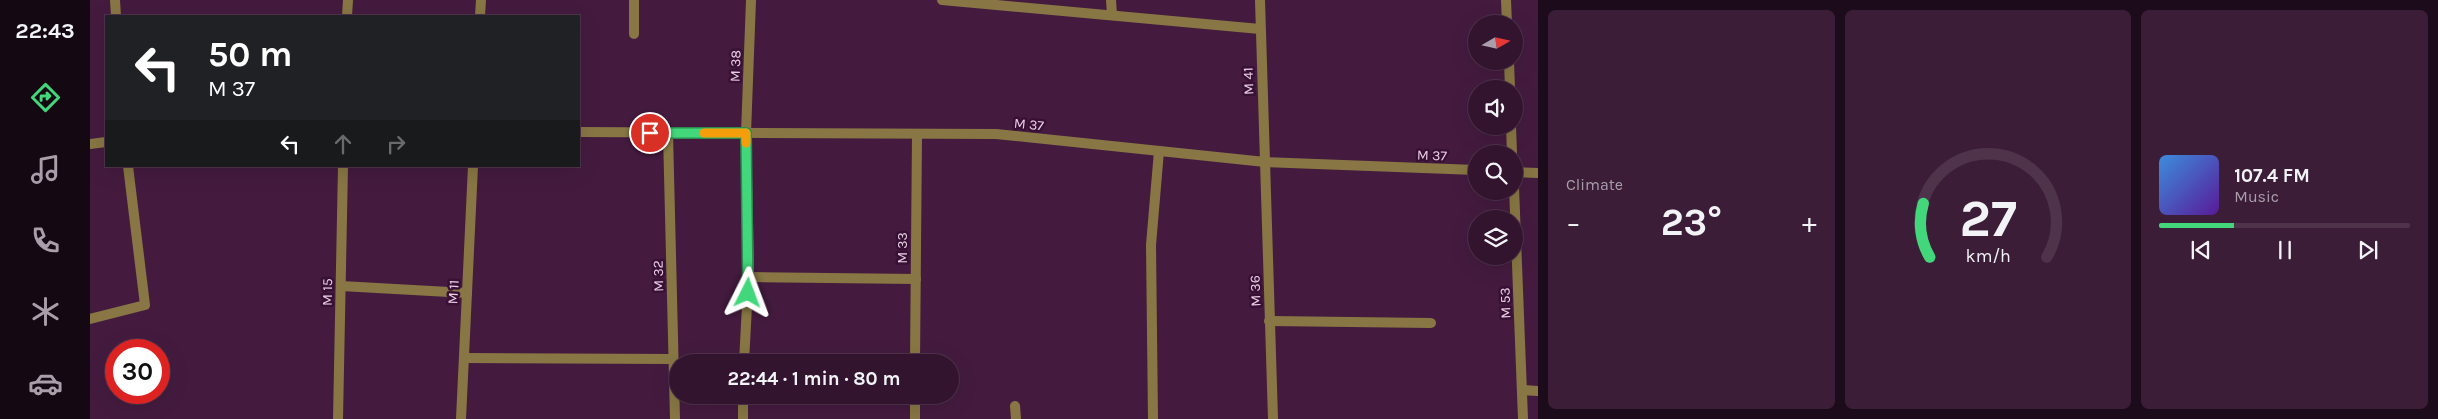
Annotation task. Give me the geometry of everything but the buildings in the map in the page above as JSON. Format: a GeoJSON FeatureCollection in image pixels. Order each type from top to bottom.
{"type":"FeatureCollection","features":[{"type":"Feature","properties":{"kind":"street"},"geometry":{"type":"LineString","coordinates":[[115,0],[116,15]]}},
{"type":"Feature","properties":{"kind":"street"},"geometry":{"type":"LineString","coordinates":[[347,15],[348,0]]}},
{"type":"Feature","properties":{"kind":"street"},"geometry":{"type":"LineString","coordinates":[[480,15],[481,0]]}},
{"type":"Feature","properties":{"kind":"street"},"geometry":{"type":"LineString","coordinates":[[634,0],[634,34]]}},
{"type":"Feature","properties":{"kind":"street","name":"M 38"},"geometry":{"type":"LineString","coordinates":[[744,354],[749,277],[746,133],[751,0]]}},
{"type":"Feature","properties":{"kind":"street"},"geometry":{"type":"LineString","coordinates":[[943,0],[1260,29]]}},
{"type":"Feature","properties":{"kind":"street"},"geometry":{"type":"LineString","coordinates":[[1112,0],[1112,15]]}},
{"type":"Feature","properties":{"kind":"street","name":"M 41"},"geometry":{"type":"LineString","coordinates":[[1260,0],[1265,162]]}},
{"type":"Feature","properties":{"kind":"street"},"geometry":{"type":"LineString","coordinates":[[1506,0],[1507,15]]}},
{"type":"Feature","properties":{"kind":"street","name":"M 37"},"geometry":{"type":"LineString","coordinates":[[580,132],[996,134],[1265,162],[1468,170]]}},
{"type":"Feature","properties":{"kind":"street","name":"M 32"},"geometry":{"type":"LineString","coordinates":[[668,133],[673,354]]}},
{"type":"Feature","properties":{"kind":"street","name":"M 33"},"geometry":{"type":"LineString","coordinates":[[915,354],[917,134]]}},
{"type":"Feature","properties":{"kind":"street"},"geometry":{"type":"LineString","coordinates":[[90,144],[105,142]]}},
{"type":"Feature","properties":{"kind":"street"},"geometry":{"type":"LineString","coordinates":[[1153,419],[1151,245],[1159,151]]}},
{"type":"Feature","properties":{"kind":"street","name":"M 36"},"geometry":{"type":"LineString","coordinates":[[1265,162],[1272,419]]}},
{"type":"Feature","properties":{"kind":"street"},"geometry":{"type":"LineString","coordinates":[[90,320],[144,304],[128,167]]}},
{"type":"Feature","properties":{"kind":"street","name":"M 15"},"geometry":{"type":"LineString","coordinates":[[338,419],[343,167]]}},
{"type":"Feature","properties":{"kind":"street","name":"M 11"},"geometry":{"type":"LineString","coordinates":[[461,419],[473,167]]}},
{"type":"Feature","properties":{"kind":"street"},"geometry":{"type":"LineString","coordinates":[[1523,172],[1538,173]]}},
{"type":"Feature","properties":{"kind":"street","name":"M 53"},"geometry":{"type":"LineString","coordinates":[[1515,200],[1523,419]]}},
{"type":"Feature","properties":{"kind":"street"},"geometry":{"type":"LineString","coordinates":[[749,277],[916,279]]}},
{"type":"Feature","properties":{"kind":"street"},"geometry":{"type":"LineString","coordinates":[[341,286],[467,293]]}},
{"type":"Feature","properties":{"kind":"street"},"geometry":{"type":"LineString","coordinates":[[1269,321],[1431,323]]}},
{"type":"Feature","properties":{"kind":"street"},"geometry":{"type":"LineString","coordinates":[[464,358],[669,359]]}},
{"type":"Feature","properties":{"kind":"street"},"geometry":{"type":"LineString","coordinates":[[1522,390],[1538,391]]}},
{"type":"Feature","properties":{"kind":"street","name":"M 32"},"geometry":{"type":"LineString","coordinates":[[674,404],[675,419]]}},
{"type":"Feature","properties":{"kind":"street"},"geometry":{"type":"LineString","coordinates":[[743,404],[743,419]]}},
{"type":"Feature","properties":{"kind":"street"},"geometry":{"type":"LineString","coordinates":[[915,404],[915,419]]}},
{"type":"Feature","properties":{"kind":"street"},"geometry":{"type":"LineString","coordinates":[[1015,406],[1016,419]]}},
{"type":"Feature","properties":{"kind":"slow traffic"},"geometry":{"type":"LineString","coordinates":[[704,133],[746,133],[746,143]]}},
{"type":"Feature","properties":{"kind":"route"},"geometry":{"type":"LineString","coordinates":[[650,133],[746,133],[748,293]]}}]}
